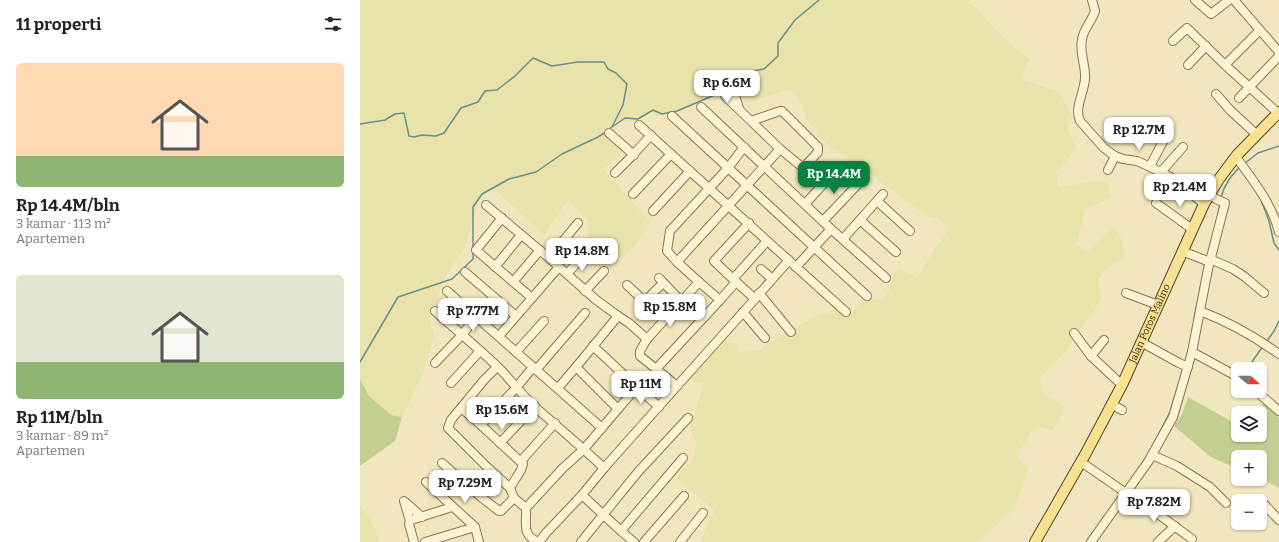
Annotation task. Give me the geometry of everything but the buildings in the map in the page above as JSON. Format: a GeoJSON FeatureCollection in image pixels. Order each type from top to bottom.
{"type":"FeatureCollection","features":[{"type":"Feature","properties":{"kind":"main road","name":"Jalan Poros Malino"},"geometry":{"type":"LineString","coordinates":[[1035,542],[1081,462],[1122,385],[1204,204],[1216,199],[1219,179],[1240,163],[1257,135],[1278,114]]}},
{"type":"Feature","properties":{"kind":"street"},"geometry":{"type":"LineString","coordinates":[[1092,0],[1095,11],[1086,28],[1080,45],[1085,73],[1078,116],[1080,121],[1104,148],[1115,156],[1123,160],[1137,160],[1150,166],[1172,178],[1204,204]]}},
{"type":"Feature","properties":{"kind":"street"},"geometry":{"type":"LineString","coordinates":[[1195,0],[1211,14],[1229,0]]}},
{"type":"Feature","properties":{"kind":"street"},"geometry":{"type":"LineString","coordinates":[[1234,0],[1278,54],[1239,98]]}},
{"type":"Feature","properties":{"kind":"street"},"geometry":{"type":"LineString","coordinates":[[1173,41],[1187,28],[1278,114]]}},
{"type":"Feature","properties":{"kind":"street"},"geometry":{"type":"LineString","coordinates":[[1225,65],[1258,32]]}},
{"type":"Feature","properties":{"kind":"street"},"geometry":{"type":"LineString","coordinates":[[1188,65],[1206,46]]}},
{"type":"Feature","properties":{"kind":"street"},"geometry":{"type":"LineString","coordinates":[[732,90],[740,112]]}},
{"type":"Feature","properties":{"kind":"street"},"geometry":{"type":"LineString","coordinates":[[1216,94],[1230,110],[1257,135]]}},
{"type":"Feature","properties":{"kind":"street"},"geometry":{"type":"LineString","coordinates":[[725,96],[740,112],[800,166],[804,167],[819,150],[818,147],[780,110],[751,121]]}},
{"type":"Feature","properties":{"kind":"street"},"geometry":{"type":"LineString","coordinates":[[701,107],[823,222],[886,278]]}},
{"type":"Feature","properties":{"kind":"street"},"geometry":{"type":"LineString","coordinates":[[672,116],[867,296]]}},
{"type":"Feature","properties":{"kind":"street"},"geometry":{"type":"LineString","coordinates":[[639,125],[846,312]]}},
{"type":"Feature","properties":{"kind":"street"},"geometry":{"type":"LineString","coordinates":[[609,133],[634,155]]}},
{"type":"Feature","properties":{"kind":"street"},"geometry":{"type":"LineString","coordinates":[[1150,166],[1167,134]]}},
{"type":"Feature","properties":{"kind":"street"},"geometry":{"type":"LineString","coordinates":[[615,173],[634,155],[651,135]]}},
{"type":"Feature","properties":{"kind":"street"},"geometry":{"type":"LineString","coordinates":[[720,300],[677,262],[667,251],[668,233],[708,187],[728,168],[744,147]]}},
{"type":"Feature","properties":{"kind":"street"},"geometry":{"type":"LineString","coordinates":[[1161,172],[1183,147]]}},
{"type":"Feature","properties":{"kind":"street"},"geometry":{"type":"LineString","coordinates":[[677,262],[780,149]]}},
{"type":"Feature","properties":{"kind":"street"},"geometry":{"type":"LineString","coordinates":[[633,194],[671,154]]}},
{"type":"Feature","properties":{"kind":"street"},"geometry":{"type":"LineString","coordinates":[[1108,170],[1115,156]]}},
{"type":"Feature","properties":{"kind":"street"},"geometry":{"type":"LineString","coordinates":[[1240,163],[1264,196],[1277,223],[1279,232]]}},
{"type":"Feature","properties":{"kind":"street"},"geometry":{"type":"LineString","coordinates":[[805,204],[839,167]]}},
{"type":"Feature","properties":{"kind":"street"},"geometry":{"type":"LineString","coordinates":[[653,211],[690,171]]}},
{"type":"Feature","properties":{"kind":"street"},"geometry":{"type":"LineString","coordinates":[[823,222],[860,182]]}},
{"type":"Feature","properties":{"kind":"street"},"geometry":{"type":"LineString","coordinates":[[843,239],[884,194]]}},
{"type":"Feature","properties":{"kind":"street"},"geometry":{"type":"LineString","coordinates":[[1091,542],[1152,455],[1173,417],[1184,365],[1192,352],[1210,260],[1225,203],[1216,199]]}},
{"type":"Feature","properties":{"kind":"street"},"geometry":{"type":"LineString","coordinates":[[877,201],[910,231]]}},
{"type":"Feature","properties":{"kind":"street"},"geometry":{"type":"LineString","coordinates":[[1156,203],[1192,229]]}},
{"type":"Feature","properties":{"kind":"street"},"geometry":{"type":"LineString","coordinates":[[486,205],[560,267],[585,291],[606,308],[629,323],[647,339]]}},
{"type":"Feature","properties":{"kind":"street"},"geometry":{"type":"LineString","coordinates":[[502,218],[476,250],[532,298]]}},
{"type":"Feature","properties":{"kind":"street"},"geometry":{"type":"LineString","coordinates":[[860,220],[896,252]]}},
{"type":"Feature","properties":{"kind":"street"},"geometry":{"type":"LineString","coordinates":[[549,258],[578,223]]}},
{"type":"Feature","properties":{"kind":"street"},"geometry":{"type":"LineString","coordinates":[[749,223],[714,261],[734,280],[757,296],[791,332]]}},
{"type":"Feature","properties":{"kind":"street"},"geometry":{"type":"LineString","coordinates":[[796,267],[832,229]]}},
{"type":"Feature","properties":{"kind":"street"},"geometry":{"type":"LineString","coordinates":[[495,267],[521,235]]}},
{"type":"Feature","properties":{"kind":"street"},"geometry":{"type":"LineString","coordinates":[[656,369],[720,300],[734,280],[767,241]]}},
{"type":"Feature","properties":{"kind":"street"},"geometry":{"type":"LineString","coordinates":[[513,282],[540,250]]}},
{"type":"Feature","properties":{"kind":"street"},"geometry":{"type":"LineString","coordinates":[[1182,251],[1234,269],[1264,292]]}},
{"type":"Feature","properties":{"kind":"street"},"geometry":{"type":"LineString","coordinates":[[567,274],[582,257]]}},
{"type":"Feature","properties":{"kind":"street"},"geometry":{"type":"LineString","coordinates":[[636,387],[584,449],[563,468],[526,508],[527,534],[531,539],[537,542],[582,495],[604,468],[790,260]]}},
{"type":"Feature","properties":{"kind":"street"},"geometry":{"type":"LineString","coordinates":[[499,336],[560,267]]}},
{"type":"Feature","properties":{"kind":"street"},"geometry":{"type":"LineString","coordinates":[[761,269],[772,279]]}},
{"type":"Feature","properties":{"kind":"street"},"geometry":{"type":"LineString","coordinates":[[585,291],[604,271]]}},
{"type":"Feature","properties":{"kind":"street"},"geometry":{"type":"LineString","coordinates":[[465,272],[516,316]]}},
{"type":"Feature","properties":{"kind":"street"},"geometry":{"type":"LineString","coordinates":[[627,285],[645,301],[661,281],[681,301]]}},
{"type":"Feature","properties":{"kind":"street"},"geometry":{"type":"LineString","coordinates":[[677,386],[639,354],[642,345],[647,339],[699,282]]}},
{"type":"Feature","properties":{"kind":"street"},"geometry":{"type":"LineString","coordinates":[[447,291],[602,428]]}},
{"type":"Feature","properties":{"kind":"street"},"geometry":{"type":"LineString","coordinates":[[1126,293],[1158,305]]}},
{"type":"Feature","properties":{"kind":"street"},"geometry":{"type":"LineString","coordinates":[[435,311],[511,380],[516,388],[534,406],[604,468]]}},
{"type":"Feature","properties":{"kind":"street"},"geometry":{"type":"LineString","coordinates":[[1200,311],[1228,322],[1279,354]]}},
{"type":"Feature","properties":{"kind":"street"},"geometry":{"type":"LineString","coordinates":[[743,312],[765,338]]}},
{"type":"Feature","properties":{"kind":"street"},"geometry":{"type":"LineString","coordinates":[[481,425],[535,369],[585,313]]}},
{"type":"Feature","properties":{"kind":"street"},"geometry":{"type":"LineString","coordinates":[[436,363],[462,335],[476,316]]}},
{"type":"Feature","properties":{"kind":"street"},"geometry":{"type":"LineString","coordinates":[[558,388],[618,316]]}},
{"type":"Feature","properties":{"kind":"street"},"geometry":{"type":"LineString","coordinates":[[516,352],[544,321]]}},
{"type":"Feature","properties":{"kind":"street"},"geometry":{"type":"LineString","coordinates":[[1074,333],[1091,356],[1122,385]]}},
{"type":"Feature","properties":{"kind":"street"},"geometry":{"type":"LineString","coordinates":[[1091,356],[1104,340]]}},
{"type":"Feature","properties":{"kind":"street"},"geometry":{"type":"LineString","coordinates":[[1141,342],[1184,365]]}},
{"type":"Feature","properties":{"kind":"street"},"geometry":{"type":"LineString","coordinates":[[593,346],[659,407]]}},
{"type":"Feature","properties":{"kind":"street"},"geometry":{"type":"LineString","coordinates":[[451,383],[480,351]]}},
{"type":"Feature","properties":{"kind":"street"},"geometry":{"type":"LineString","coordinates":[[1192,352],[1231,373]]}},
{"type":"Feature","properties":{"kind":"street"},"geometry":{"type":"LineString","coordinates":[[497,367],[484,380],[451,420],[449,429],[510,488],[514,498],[526,508]]}},
{"type":"Feature","properties":{"kind":"street"},"geometry":{"type":"LineString","coordinates":[[576,367],[618,409]]}},
{"type":"Feature","properties":{"kind":"street"},"geometry":{"type":"LineString","coordinates":[[1264,398],[1279,411]]}},
{"type":"Feature","properties":{"kind":"street"},"geometry":{"type":"LineString","coordinates":[[1111,404],[1122,410]]}},
{"type":"Feature","properties":{"kind":"street"},"geometry":{"type":"LineString","coordinates":[[500,443],[534,406]]}},
{"type":"Feature","properties":{"kind":"street"},"geometry":{"type":"LineString","coordinates":[[461,408],[521,461],[523,467],[510,488]]}},
{"type":"Feature","properties":{"kind":"street"},"geometry":{"type":"LineString","coordinates":[[583,541],[638,472],[688,418]]}},
{"type":"Feature","properties":{"kind":"street"},"geometry":{"type":"LineString","coordinates":[[521,461],[555,423]]}},
{"type":"Feature","properties":{"kind":"street"},"geometry":{"type":"LineString","coordinates":[[1152,455],[1178,466],[1210,488],[1226,503]]}},
{"type":"Feature","properties":{"kind":"street"},"geometry":{"type":"LineString","coordinates":[[621,531],[683,458]]}},
{"type":"Feature","properties":{"kind":"street"},"geometry":{"type":"LineString","coordinates":[[1081,462],[1127,492],[1192,539]]}},
{"type":"Feature","properties":{"kind":"street"},"geometry":{"type":"LineString","coordinates":[[442,463],[499,511],[501,511],[514,498]]}},
{"type":"Feature","properties":{"kind":"street"},"geometry":{"type":"LineString","coordinates":[[426,482],[474,528],[479,542]]}},
{"type":"Feature","properties":{"kind":"street"},"geometry":{"type":"LineString","coordinates":[[582,495],[634,542]]}},
{"type":"Feature","properties":{"kind":"street"},"geometry":{"type":"LineString","coordinates":[[644,542],[684,496]]}},
{"type":"Feature","properties":{"kind":"street"},"geometry":{"type":"LineString","coordinates":[[414,542],[404,500],[422,517]]}},
{"type":"Feature","properties":{"kind":"street"},"geometry":{"type":"LineString","coordinates":[[410,522],[452,507]]}},
{"type":"Feature","properties":{"kind":"street"},"geometry":{"type":"LineString","coordinates":[[1267,507],[1279,520]]}},
{"type":"Feature","properties":{"kind":"street"},"geometry":{"type":"LineString","coordinates":[[680,542],[703,513]]}},
{"type":"Feature","properties":{"kind":"street"},"geometry":{"type":"LineString","coordinates":[[1161,541],[1175,526]]}},
{"type":"Feature","properties":{"kind":"street"},"geometry":{"type":"LineString","coordinates":[[425,542],[474,528]]}},
{"type":"Feature","properties":{"kind":"shaded area"},"geometry":{"type":"Polygon","coordinates":[[[360,0],[972,0],[967,2],[978,10],[996,31],[1029,60],[1021,79],[1059,92],[1073,118],[1067,128],[1076,147],[1066,161],[1056,171],[1058,188],[1089,182],[1107,181],[1111,198],[1086,209],[1076,244],[1088,252],[1113,227],[1123,241],[1124,258],[1107,268],[1098,280],[1101,300],[1064,353],[1039,379],[1044,394],[1065,408],[1053,430],[1036,426],[1016,455],[1028,469],[1014,509],[979,542],[700,542],[715,510],[675,478],[693,460],[696,441],[690,428],[704,383],[692,382],[692,371],[716,340],[736,344],[739,352],[759,350],[819,314],[838,311],[851,314],[864,297],[882,300],[889,291],[893,276],[899,269],[918,278],[926,262],[948,231],[940,220],[929,217],[852,161],[830,147],[806,119],[802,104],[790,89],[753,101],[749,85],[741,82],[698,103],[659,116],[651,112],[636,121],[625,122],[619,120],[607,129],[625,152],[603,169],[650,222],[635,245],[609,269],[580,244],[589,236],[588,221],[568,200],[544,235],[498,192],[489,190],[480,199],[464,249],[446,275],[429,318],[434,335],[423,373],[402,417],[391,415],[369,396],[360,379],[360,0]]]}},
{"type":"Feature","properties":{"kind":"shaded area"},"geometry":{"type":"Polygon","coordinates":[[[360,505],[371,519],[380,542],[360,542],[360,505]]]}},
{"type":"Feature","properties":{"kind":"green space"},"geometry":{"type":"Polygon","coordinates":[[[360,379],[369,396],[391,415],[402,417],[395,441],[360,466],[360,379]]]}},
{"type":"Feature","properties":{"kind":"green space"},"geometry":{"type":"Polygon","coordinates":[[[1188,397],[1231,421],[1231,442],[1267,442],[1267,406],[1261,406],[1265,401],[1279,418],[1279,488],[1267,482],[1267,450],[1231,450],[1231,466],[1211,457],[1174,426],[1182,414],[1188,397]]]}},
{"type":"Feature","properties":{"kind":"waterway"},"geometry":{"type":"LineString","coordinates":[[609,129],[625,118],[638,119],[653,110],[662,114],[677,111],[733,86],[745,72],[764,69],[778,56],[778,43],[795,20],[819,0]]}},
{"type":"Feature","properties":{"kind":"waterway"},"geometry":{"type":"LineString","coordinates":[[360,124],[385,120],[395,114],[404,113],[409,136],[436,136],[444,133],[461,108],[478,102],[485,91],[497,90],[515,76],[533,58],[552,66],[578,62],[604,62],[608,69],[616,73],[627,84],[623,105],[612,127]]}},
{"type":"Feature","properties":{"kind":"waterway"},"geometry":{"type":"LineString","coordinates":[[473,248],[473,207],[482,194],[509,179],[536,172],[562,154],[606,132]]}},
{"type":"Feature","properties":{"kind":"waterway"},"geometry":{"type":"LineString","coordinates":[[1244,164],[1258,153],[1279,146]]}},
{"type":"Feature","properties":{"kind":"waterway"},"geometry":{"type":"LineString","coordinates":[[1221,198],[1228,182],[1239,168]]}},
{"type":"Feature","properties":{"kind":"waterway"},"geometry":{"type":"LineString","coordinates":[[1261,200],[1269,221],[1274,243],[1279,250]]}},
{"type":"Feature","properties":{"kind":"waterway"},"geometry":{"type":"LineString","coordinates":[[1218,214],[1220,204]]}},
{"type":"Feature","properties":{"kind":"waterway"},"geometry":{"type":"LineString","coordinates":[[360,362],[398,297],[452,279],[473,259],[473,252]]}},
{"type":"Feature","properties":{"kind":"waterway"},"geometry":{"type":"LineString","coordinates":[[1194,319],[1204,270]]}},
{"type":"Feature","properties":{"kind":"waterway"},"geometry":{"type":"LineString","coordinates":[[1267,341],[1279,321]]}},
{"type":"Feature","properties":{"kind":"waterway"},"geometry":{"type":"LineString","coordinates":[[1252,362],[1263,346]]}},
{"type":"Feature","properties":{"kind":"waterway"},"geometry":{"type":"LineString","coordinates":[[1152,447],[1170,412],[1179,383]]}}]}
